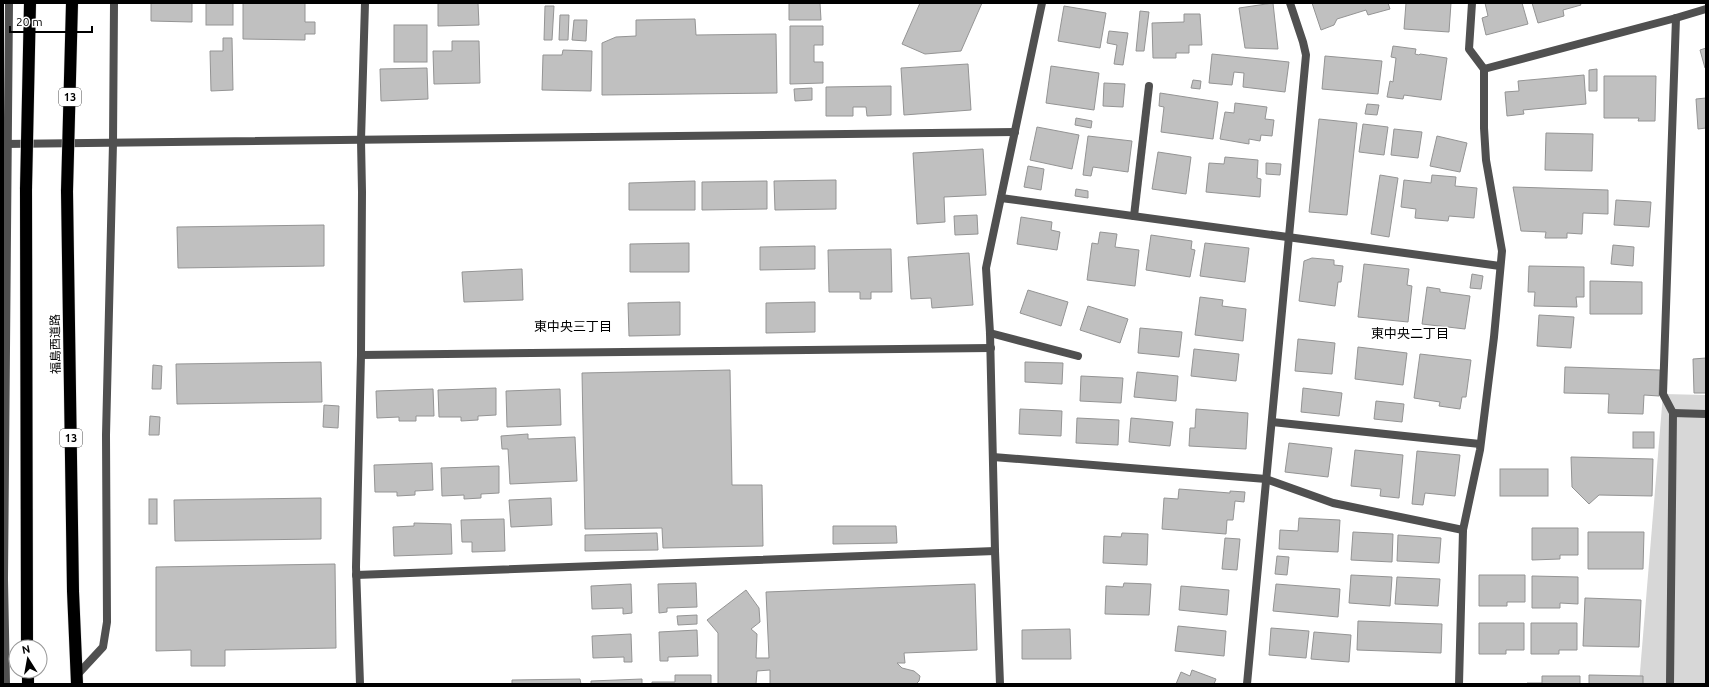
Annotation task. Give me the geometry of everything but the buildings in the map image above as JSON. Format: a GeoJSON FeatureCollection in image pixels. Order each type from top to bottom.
{"type":"FeatureCollection","features":[{"type":"Feature","properties":{"kind":"highway"},"geometry":{"type":"LineString","coordinates":[[27,639],[26,189],[30,3]]}},
{"type":"Feature","properties":{"kind":"highway","name":"福島西道路"},"geometry":{"type":"LineString","coordinates":[[72,3],[67,191],[73,591],[77,679]]}},
{"type":"Feature","properties":{"kind":"street"},"geometry":{"type":"LineString","coordinates":[[6,684],[4,442],[6,144],[9,3]]}},
{"type":"Feature","properties":{"kind":"street"},"geometry":{"type":"LineString","coordinates":[[77,679],[103,647],[107,622],[106,435],[113,143],[114,3]]}},
{"type":"Feature","properties":{"kind":"street"},"geometry":{"type":"LineString","coordinates":[[360,684],[356,575],[361,355],[361,140],[365,3]]}},
{"type":"Feature","properties":{"kind":"street"},"geometry":{"type":"LineString","coordinates":[[1000,684],[995,551],[991,348],[986,268],[1042,3]]}},
{"type":"Feature","properties":{"kind":"street"},"geometry":{"type":"LineString","coordinates":[[1247,684],[1306,55],[1290,3]]}},
{"type":"Feature","properties":{"kind":"street"},"geometry":{"type":"LineString","coordinates":[[1459,684],[1463,530],[1480,444],[1494,337],[1502,251],[1486,160],[1484,128],[1484,69],[1470,49],[1472,3]]}},
{"type":"Feature","properties":{"kind":"street"},"geometry":{"type":"LineString","coordinates":[[1484,69],[1706,9]]}},
{"type":"Feature","properties":{"kind":"street"},"geometry":{"type":"LineString","coordinates":[[1670,684],[1673,413],[1663,394],[1676,18]]}},
{"type":"Feature","properties":{"kind":"street"},"geometry":{"type":"LineString","coordinates":[[1134,216],[1149,86]]}},
{"type":"Feature","properties":{"kind":"street"},"geometry":{"type":"LineString","coordinates":[[6,144],[1015,132]]}},
{"type":"Feature","properties":{"kind":"street"},"geometry":{"type":"LineString","coordinates":[[1001,198],[1500,266]]}},
{"type":"Feature","properties":{"kind":"street"},"geometry":{"type":"LineString","coordinates":[[990,333],[1078,356]]}},
{"type":"Feature","properties":{"kind":"street"},"geometry":{"type":"LineString","coordinates":[[361,355],[991,348]]}},
{"type":"Feature","properties":{"kind":"street"},"geometry":{"type":"LineString","coordinates":[[1673,413],[1706,414]]}},
{"type":"Feature","properties":{"kind":"street"},"geometry":{"type":"LineString","coordinates":[[1272,422],[1480,444]]}},
{"type":"Feature","properties":{"kind":"street"},"geometry":{"type":"LineString","coordinates":[[993,457],[1266,479],[1333,503],[1463,530]]}},
{"type":"Feature","properties":{"kind":"street"},"geometry":{"type":"LineString","coordinates":[[356,575],[995,551]]}},
{"type":"Feature","properties":{"kind":"shaded area"},"geometry":{"type":"Polygon","coordinates":[[[1663,394],[1706,395],[1706,684],[1639,684],[1663,394]]]}},
{"type":"Feature","properties":{"kind":"district","name":"東中央三丁目"},"geometry":{"type":"Point","coordinates":[573,326]}},
{"type":"Feature","properties":{"kind":"district","name":"東中央二丁目"},"geometry":{"type":"Point","coordinates":[1410,333]}}]}
